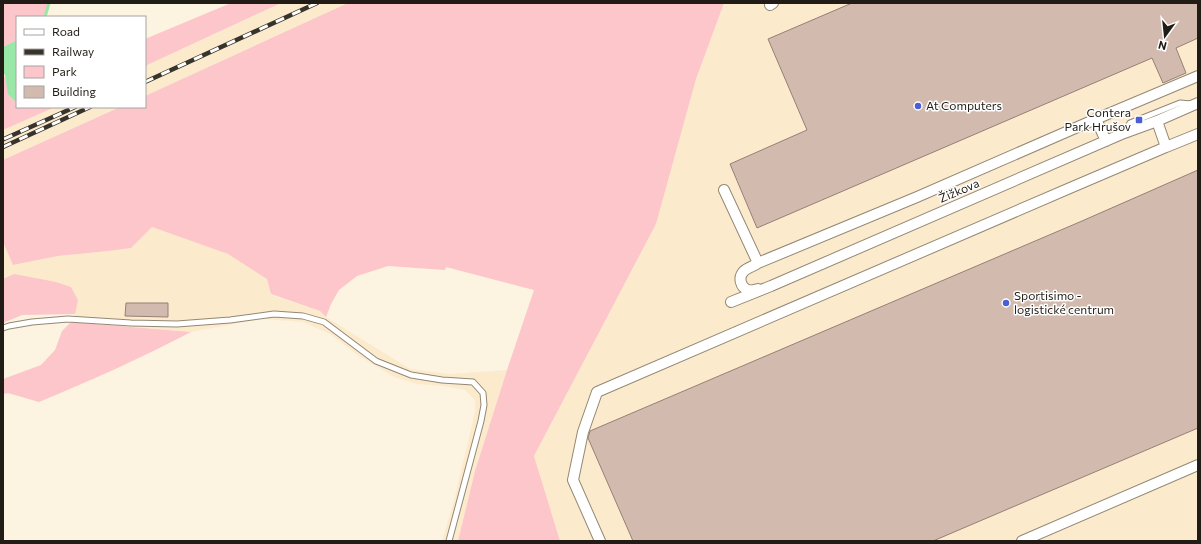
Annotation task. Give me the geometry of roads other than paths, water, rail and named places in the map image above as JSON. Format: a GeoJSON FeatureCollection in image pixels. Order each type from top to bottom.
{"type":"FeatureCollection","features":[{"type":"Feature","properties":{"kind":"street"},"geometry":{"type":"LineString","coordinates":[[771,286],[749,290],[745,289],[740,282],[742,272],[1198,76]]}},
{"type":"Feature","properties":{"kind":"street","name":"Žižkova"},"geometry":{"type":"LineString","coordinates":[[731,302],[1124,133],[1197,104]]}},
{"type":"Feature","properties":{"kind":"street"},"geometry":{"type":"LineString","coordinates":[[1096,119],[1106,141]]}},
{"type":"Feature","properties":{"kind":"street"},"geometry":{"type":"LineString","coordinates":[[1157,121],[1166,148]]}},
{"type":"Feature","properties":{"kind":"street"},"geometry":{"type":"LineString","coordinates":[[600,541],[573,480],[583,432],[597,392],[1198,134]]}},
{"type":"Feature","properties":{"kind":"street"},"geometry":{"type":"LineString","coordinates":[[724,190],[758,264]]}},
{"type":"Feature","properties":{"kind":"street"},"geometry":{"type":"LineString","coordinates":[[1022,541],[1198,465]]}},
{"type":"Feature","properties":{"kind":"lane"},"geometry":{"type":"LineString","coordinates":[[1124,133],[1130,123],[1180,103],[1197,104]]}},
{"type":"Feature","properties":{"kind":"lane"},"geometry":{"type":"LineString","coordinates":[[3,328],[32,322],[68,319],[177,324],[230,320],[274,314],[303,316],[324,322],[376,361],[411,375],[442,380],[473,382],[483,393],[484,405],[449,541]]}},
{"type":"Feature","properties":{"kind":"waterway"},"geometry":{"type":"LineString","coordinates":[[45,16],[49,3]]}},
{"type":"Feature","properties":{"kind":"railway"},"geometry":{"type":"LineString","coordinates":[[146,82],[317,3]]}},
{"type":"Feature","properties":{"kind":"railway"},"geometry":{"type":"LineString","coordinates":[[4,139],[73,108]]}},
{"type":"Feature","properties":{"kind":"railway"},"geometry":{"type":"LineString","coordinates":[[3,147],[88,108]]}},
{"type":"Feature","properties":{"kind":"place","name":"At Computers"},"geometry":{"type":"Point","coordinates":[918,106]}},
{"type":"Feature","properties":{"kind":"place","name":"Contera Park Hrušov"},"geometry":{"type":"Point","coordinates":[1139,120]}},
{"type":"Feature","properties":{"kind":"place","name":"Sportisimo - logistické centrum"},"geometry":{"type":"Point","coordinates":[1006,303]}}]}
